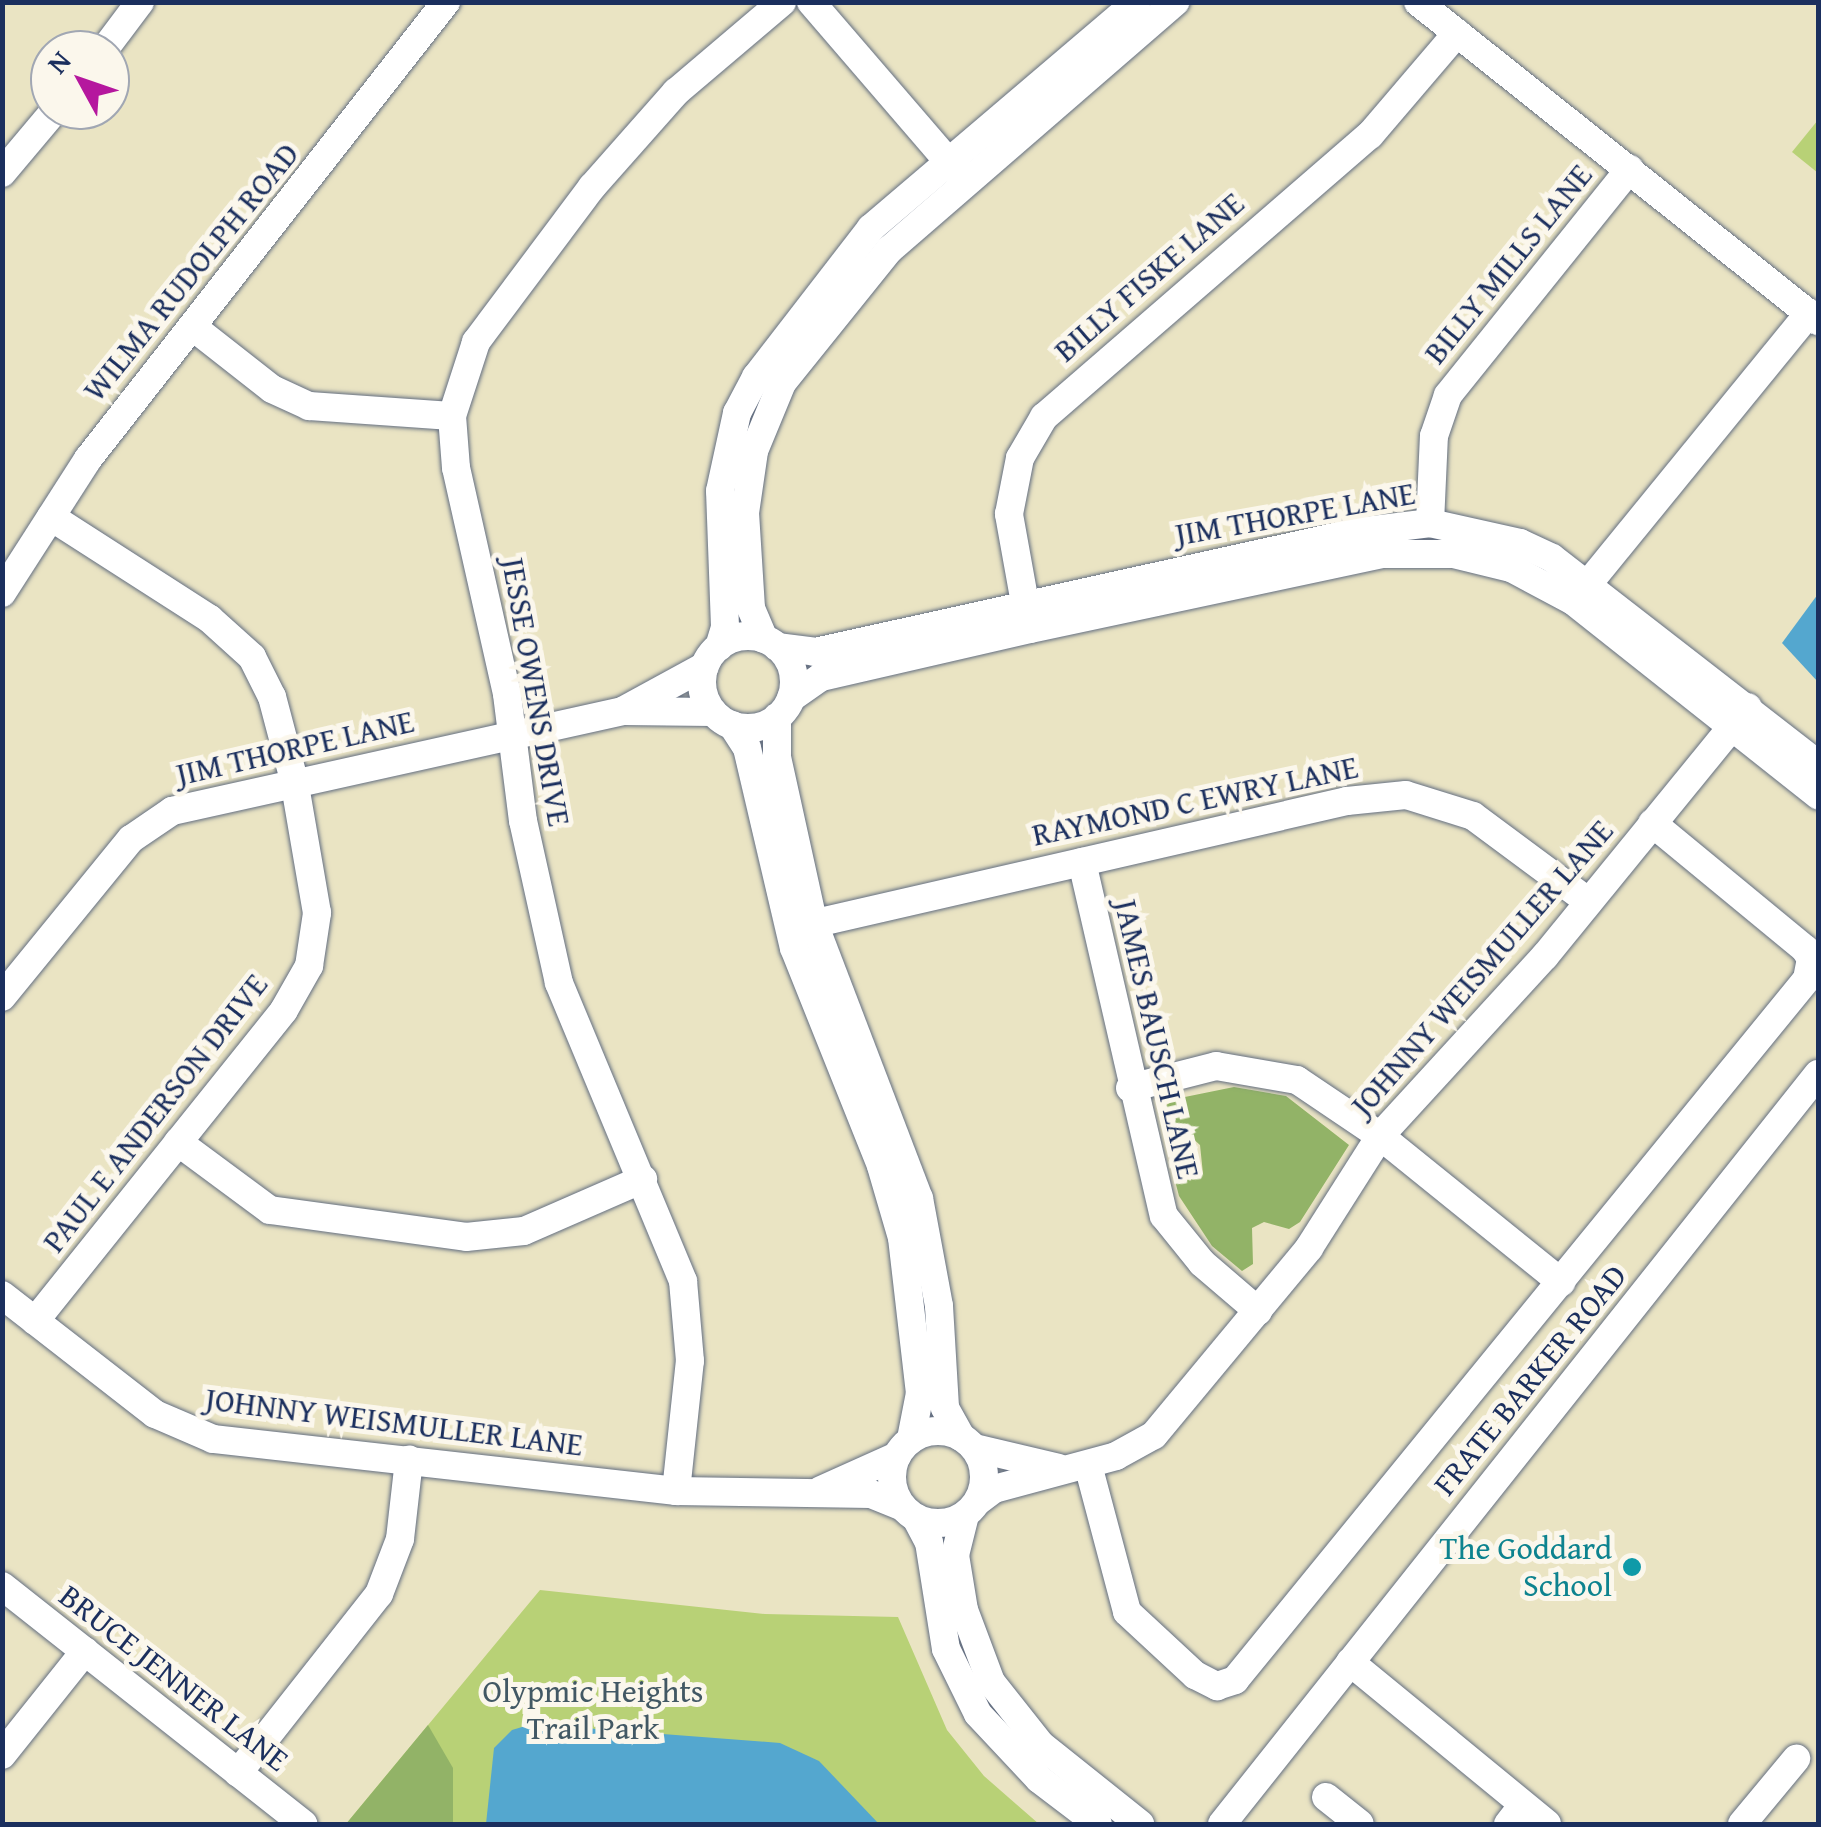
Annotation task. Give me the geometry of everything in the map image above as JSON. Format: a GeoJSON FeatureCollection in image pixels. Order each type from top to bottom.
{"type":"FeatureCollection","features":[{"type":"Feature","properties":{"kind":"street"},"geometry":{"type":"LineString","coordinates":[[119,30],[140,2]]}},
{"type":"Feature","properties":{"kind":"street","name":"WILMA RUDOLPH ROAD"},"geometry":{"type":"LineString","coordinates":[[2,594],[96,448],[446,2]]}},
{"type":"Feature","properties":{"kind":"street","name":"JESSE OWENS DRIVE"},"geometry":{"type":"LineString","coordinates":[[676,1491],[688,1319],[683,1281],[559,983],[522,821],[514,736],[456,468],[452,416],[476,342],[592,187],[676,92],[782,2]]}},
{"type":"Feature","properties":{"kind":"street"},"geometry":{"type":"LineString","coordinates":[[811,2],[958,173]]}},
{"type":"Feature","properties":{"kind":"street"},"geometry":{"type":"LineString","coordinates":[[1137,2],[958,173],[861,278],[764,416],[745,514],[751,608],[771,643],[791,666],[776,757],[802,925],[920,1198],[939,1306],[946,1408],[984,1474],[955,1556],[964,1610],[991,1682],[1041,1745],[1140,1824]]}},
{"type":"Feature","properties":{"kind":"street"},"geometry":{"type":"LineString","coordinates":[[1098,1824],[1038,1779],[978,1714],[946,1649],[929,1542],[892,1481],[920,1393],[902,1238],[748,752],[703,690],[725,627],[718,510],[737,413],[785,332],[839,264],[1176,2]]}},
{"type":"Feature","properties":{"kind":"street"},"geometry":{"type":"LineString","coordinates":[[1418,2],[1814,317],[1581,592]]}},
{"type":"Feature","properties":{"kind":"street","name":"BILLY FISKE LANE"},"geometry":{"type":"LineString","coordinates":[[1027,616],[1009,514],[1020,458],[1044,417],[1370,135],[1457,33]]}},
{"type":"Feature","properties":{"kind":"street"},"geometry":{"type":"LineString","coordinates":[[2,173],[38,130]]}},
{"type":"Feature","properties":{"kind":"street","name":"BILLY MILLS LANE"},"geometry":{"type":"LineString","coordinates":[[1430,523],[1434,436],[1448,396],[1630,169]]}},
{"type":"Feature","properties":{"kind":"street"},"geometry":{"type":"LineString","coordinates":[[192,327],[272,389],[308,406],[452,416]]}},
{"type":"Feature","properties":{"kind":"street","name":"PAUL E ANDERSON DRIVE"},"geometry":{"type":"LineString","coordinates":[[35,1322],[284,1010],[308,966],[316,890],[294,780],[272,697],[252,657],[210,619],[51,517]]}},
{"type":"Feature","properties":{"kind":"street","name":"JIM THORPE LANE"},"geometry":{"type":"LineString","coordinates":[[784,707],[821,678],[1027,616],[1357,532],[1430,523],[1520,544],[1740,717],[1818,795]]}},
{"type":"Feature","properties":{"kind":"street","name":"JIM THORPE LANE"},"geometry":{"type":"LineString","coordinates":[[771,643],[815,652],[1382,554],[1484,559],[1581,592]]}},
{"type":"Feature","properties":{"kind":"street"},"geometry":{"type":"LineString","coordinates":[[712,656],[740,637],[771,643]]}},
{"type":"Feature","properties":{"kind":"street","name":"JIM THORPE LANE"},"geometry":{"type":"LineString","coordinates":[[623,711],[712,656]]}},
{"type":"Feature","properties":{"kind":"street"},"geometry":{"type":"LineString","coordinates":[[722,718],[756,727],[784,707]]}},
{"type":"Feature","properties":{"kind":"street","name":"JIM THORPE LANE"},"geometry":{"type":"LineString","coordinates":[[2,997],[113,858],[149,824],[193,803],[623,711],[722,718]]}},
{"type":"Feature","properties":{"kind":"street","name":"JIM THORPE LANE"},"geometry":{"type":"LineString","coordinates":[[1740,717],[1818,764]]}},
{"type":"Feature","properties":{"kind":"street","name":"JOHNNY WEISMULLER LANE"},"geometry":{"type":"LineString","coordinates":[[972,1508],[1059,1468],[1088,1465],[1154,1435],[1309,1248],[1380,1136],[1589,902],[1740,717]]}},
{"type":"Feature","properties":{"kind":"street","name":"RAYMOND C EWRY LANE"},"geometry":{"type":"LineString","coordinates":[[802,925],[1347,801],[1406,794],[1473,816],[1589,902]]}},
{"type":"Feature","properties":{"kind":"street"},"geometry":{"type":"LineString","coordinates":[[1088,1465],[1127,1612],[1195,1675],[1225,1685],[1247,1670],[1811,969],[1796,940],[1652,823]]}},
{"type":"Feature","properties":{"kind":"street","name":"JAMES BAUSCH LANE"},"geometry":{"type":"LineString","coordinates":[[1082,862],[1130,1088],[1164,1216],[1202,1263],[1258,1311]]}},
{"type":"Feature","properties":{"kind":"street"},"geometry":{"type":"LineString","coordinates":[[1130,1088],[1202,1068],[1246,1066],[1296,1080],[1380,1136],[1561,1282]]}},
{"type":"Feature","properties":{"kind":"street","name":"FRATE BARKER ROAD"},"geometry":{"type":"LineString","coordinates":[[1222,1824],[1818,1074]]}},
{"type":"Feature","properties":{"kind":"street"},"geometry":{"type":"LineString","coordinates":[[178,1142],[270,1210],[466,1237],[524,1231],[643,1180]]}},
{"type":"Feature","properties":{"kind":"street","name":"JOHNNY WEISMULLER LANE"},"geometry":{"type":"LineString","coordinates":[[2,1295],[185,1431],[676,1491],[756,1496],[821,1490],[886,1496],[908,1512]]}},
{"type":"Feature","properties":{"kind":"street"},"geometry":{"type":"LineString","coordinates":[[904,1447],[936,1430],[968,1442]]}},
{"type":"Feature","properties":{"kind":"street","name":"JOHNNY WEISMULLER LANE"},"geometry":{"type":"LineString","coordinates":[[968,1442],[1059,1468]]}},
{"type":"Feature","properties":{"kind":"street","name":"JOHNNY WEISMULLER LANE"},"geometry":{"type":"LineString","coordinates":[[821,1490],[904,1447]]}},
{"type":"Feature","properties":{"kind":"street"},"geometry":{"type":"LineString","coordinates":[[238,1773],[380,1594],[400,1539],[409,1460]]}},
{"type":"Feature","properties":{"kind":"street"},"geometry":{"type":"LineString","coordinates":[[908,1512],[941,1524],[972,1508]]}},
{"type":"Feature","properties":{"kind":"street","name":"BRUCE JENNER LANE"},"geometry":{"type":"LineString","coordinates":[[2,1586],[303,1824]]}},
{"type":"Feature","properties":{"kind":"street"},"geometry":{"type":"LineString","coordinates":[[2,1755],[85,1652]]}},
{"type":"Feature","properties":{"kind":"street"},"geometry":{"type":"LineString","coordinates":[[1350,1662],[1516,1815],[1547,1824]]}},
{"type":"Feature","properties":{"kind":"street"},"geometry":{"type":"LineString","coordinates":[[1742,1824],[1796,1759]]}},
{"type":"Feature","properties":{"kind":"street"},"geometry":{"type":"LineString","coordinates":[[1326,1797],[1360,1824]]}},
{"type":"Feature","properties":{"kind":"green space"},"geometry":{"type":"Polygon","coordinates":[[[1818,120],[1818,173],[1792,152],[1818,120]]]}},
{"type":"Feature","properties":{"kind":"green space"},"geometry":{"type":"Polygon","coordinates":[[[1234,1087],[1286,1096],[1349,1145],[1300,1222],[1289,1229],[1264,1222],[1252,1228],[1253,1264],[1242,1271],[1212,1246],[1179,1196],[1173,1173],[1203,1174],[1200,1145],[1190,1136],[1165,1139],[1158,1111],[1175,1099],[1234,1087]]]}},
{"type":"Feature","properties":{"kind":"green space","name":"Olypmic Heights Trail Park"},"geometry":{"type":"Polygon","coordinates":[[[540,1590],[765,1614],[898,1617],[947,1730],[984,1776],[1039,1824],[346,1824],[540,1590]]]}},
{"type":"Feature","properties":{"kind":"green space"},"geometry":{"type":"Polygon","coordinates":[[[428,1725],[453,1768],[453,1824],[346,1824],[428,1725]]]}},
{"type":"Feature","properties":{"kind":"water"},"geometry":{"type":"Polygon","coordinates":[[[1818,594],[1818,682],[1782,643],[1818,594]]]}},
{"type":"Feature","properties":{"kind":"water"},"geometry":{"type":"Polygon","coordinates":[[[532,1724],[780,1743],[819,1761],[879,1824],[486,1824],[494,1748],[512,1730],[532,1724]]]}},
{"type":"Feature","properties":{"kind":"place","name":"The Goddard School"},"geometry":{"type":"Point","coordinates":[1632,1567]}}]}
